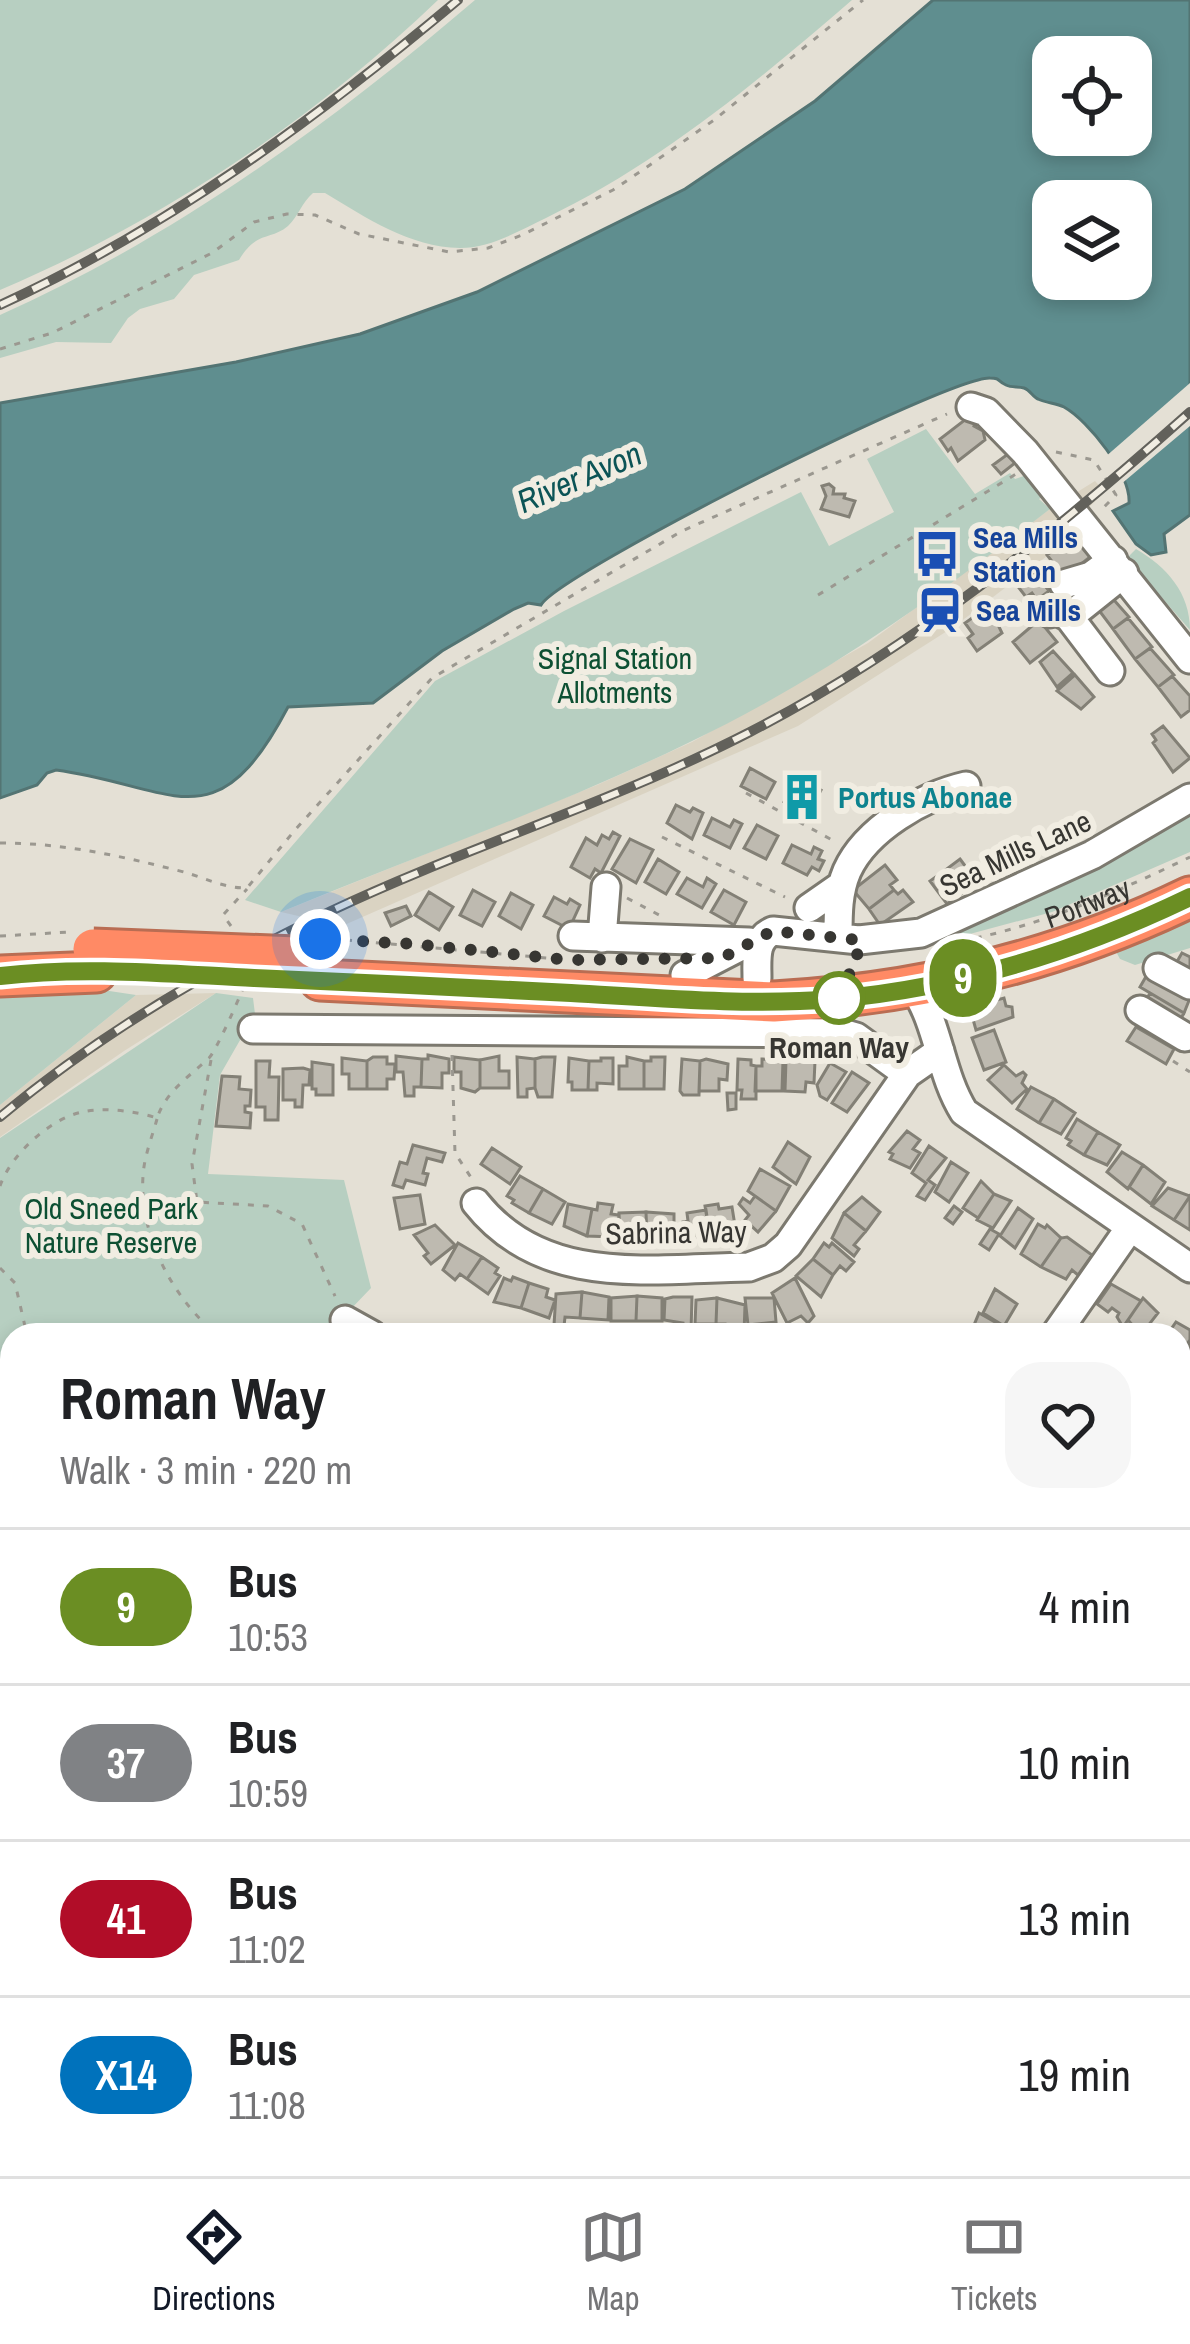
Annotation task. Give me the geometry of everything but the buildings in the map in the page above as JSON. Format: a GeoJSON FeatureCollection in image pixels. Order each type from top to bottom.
{"type":"FeatureCollection","features":[{"type":"Feature","properties":{"kind":"highway","name":"Portway"},"geometry":{"type":"LineString","coordinates":[[0,976],[91,950],[685,975],[757,952],[858,975],[929,965],[1049,932],[1144,897],[1190,873]]}},
{"type":"Feature","properties":{"kind":"highway","name":"Portway"},"geometry":{"type":"LineString","coordinates":[[0,952],[91,950],[328,959],[775,1002],[1052,955],[1190,897]]}},
{"type":"Feature","properties":{"kind":"street"},"geometry":{"type":"LineString","coordinates":[[971,407],[986,412],[1029,458],[1190,659]]}},
{"type":"Feature","properties":{"kind":"street"},"geometry":{"type":"LineString","coordinates":[[1064,584],[1119,567]]}},
{"type":"Feature","properties":{"kind":"street"},"geometry":{"type":"LineString","coordinates":[[1110,670],[1060,615],[1119,567]]}},
{"type":"Feature","properties":{"kind":"street"},"geometry":{"type":"LineString","coordinates":[[808,908],[842,885],[857,854],[895,820],[951,781]]}},
{"type":"Feature","properties":{"kind":"street","name":"Sea Mills Lane"},"geometry":{"type":"LineString","coordinates":[[571,948],[602,938],[757,952],[772,931],[900,938],[964,915],[1092,855],[1190,798]]}},
{"type":"Feature","properties":{"kind":"street"},"geometry":{"type":"LineString","coordinates":[[842,885],[849,938]]}},
{"type":"Feature","properties":{"kind":"street"},"geometry":{"type":"LineString","coordinates":[[602,938],[606,893]]}},
{"type":"Feature","properties":{"kind":"street"},"geometry":{"type":"LineString","coordinates":[[1158,968],[1190,985]]}},
{"type":"Feature","properties":{"kind":"street"},"geometry":{"type":"LineString","coordinates":[[937,971],[943,1009],[940,1051],[952,1093],[964,1112],[1190,1268]]}},
{"type":"Feature","properties":{"kind":"street"},"geometry":{"type":"LineString","coordinates":[[1140,1010],[1184,1049]]}},
{"type":"Feature","properties":{"kind":"street"},"geometry":{"type":"LineString","coordinates":[[253,1029],[842,1033],[856,1037],[907,1074]]}},
{"type":"Feature","properties":{"kind":"street","name":"Sabrina Way"},"geometry":{"type":"LineString","coordinates":[[476,1203],[527,1250],[584,1266],[749,1267],[763,1263],[788,1245],[907,1074],[940,1051]]}},
{"type":"Feature","properties":{"kind":"street"},"geometry":{"type":"LineString","coordinates":[[1063,1323],[1129,1229]]}},
{"type":"Feature","properties":{"kind":"path"},"geometry":{"type":"LineString","coordinates":[[0,349],[52,332],[212,253],[254,222],[287,214],[315,215],[359,234],[449,252],[488,248],[522,235],[613,190],[647,167],[714,120],[863,0]]}},
{"type":"Feature","properties":{"kind":"path"},"geometry":{"type":"LineString","coordinates":[[223,918],[226,909],[432,678],[682,531],[830,463],[971,407]]}},
{"type":"Feature","properties":{"kind":"path"},"geometry":{"type":"LineString","coordinates":[[818,595],[1029,458],[1031,449],[1094,460],[1117,495],[1098,513],[1090,529]]}},
{"type":"Feature","properties":{"kind":"path"},"geometry":{"type":"LineString","coordinates":[[746,794],[857,854]]}},
{"type":"Feature","properties":{"kind":"path"},"geometry":{"type":"LineString","coordinates":[[662,837],[808,908]]}},
{"type":"Feature","properties":{"kind":"path"},"geometry":{"type":"LineString","coordinates":[[0,843],[75,846],[202,876],[223,888],[247,889]]}},
{"type":"Feature","properties":{"kind":"path","name":"Portway"},"geometry":{"type":"LineString","coordinates":[[937,971],[991,936],[1078,907],[1190,857]]}},
{"type":"Feature","properties":{"kind":"path"},"geometry":{"type":"LineString","coordinates":[[606,893],[660,915]]}},
{"type":"Feature","properties":{"kind":"path"},"geometry":{"type":"LineString","coordinates":[[0,936],[91,950]]}},
{"type":"Feature","properties":{"kind":"path"},"geometry":{"type":"LineString","coordinates":[[328,959],[571,948]]}},
{"type":"Feature","properties":{"kind":"path"},"geometry":{"type":"LineString","coordinates":[[251,955],[243,992],[212,1055],[192,1164],[196,1202],[268,1206],[302,1224],[363,1323]]}},
{"type":"Feature","properties":{"kind":"path"},"geometry":{"type":"LineString","coordinates":[[451,1030],[454,1144],[475,1184],[476,1203]]}},
{"type":"Feature","properties":{"kind":"path"},"geometry":{"type":"LineString","coordinates":[[203,1323],[189,1311],[145,1227],[143,1173],[161,1106],[190,1071],[212,1055]]}},
{"type":"Feature","properties":{"kind":"path"},"geometry":{"type":"LineString","coordinates":[[0,1186],[10,1161],[33,1139],[81,1112],[137,1112],[157,1118]]}},
{"type":"Feature","properties":{"kind":"path"},"geometry":{"type":"LineString","coordinates":[[0,1268],[15,1283],[24,1323]]}},
{"type":"Feature","properties":{"kind":"path"},"geometry":{"type":"LineString","coordinates":[[0,1726],[0,1785]]}},
{"type":"Feature","properties":{"kind":"shaded area"},"geometry":{"type":"Polygon","coordinates":[[[1095,481],[1105,492],[1073,522],[1080,531],[955,626],[798,726],[342,926],[281,912],[692,742],[868,643],[1095,481]]]}},
{"type":"Feature","properties":{"kind":"shaded area"},"geometry":{"type":"Polygon","coordinates":[[[216,993],[0,1137],[0,1105],[136,995],[216,993]]]}},
{"type":"Feature","properties":{"kind":"green space"},"geometry":{"type":"Polygon","coordinates":[[[0,0],[438,0],[339,87],[232,164],[119,233],[0,290],[0,0]]]}},
{"type":"Feature","properties":{"kind":"green space"},"geometry":{"type":"Polygon","coordinates":[[[475,0],[852,0],[668,146],[588,196],[504,238],[460,248],[423,242],[389,230],[325,193],[313,193],[288,226],[252,244],[239,260],[194,275],[174,299],[140,309],[111,343],[56,342],[0,358],[0,315],[128,250],[249,175],[364,91],[475,0]]]}},
{"type":"Feature","properties":{"kind":"green space","name":"Signal Station Allotments"},"geometry":{"type":"Polygon","coordinates":[[[926,429],[975,494],[1010,473],[1015,479],[1032,473],[1048,492],[1039,499],[1050,509],[875,636],[784,693],[688,743],[537,810],[281,912],[245,900],[435,681],[801,492],[829,546],[894,512],[867,459],[926,429]]]}},
{"type":"Feature","properties":{"kind":"green space"},"geometry":{"type":"Polygon","coordinates":[[[1136,549],[1175,582],[1186,604],[1190,630],[1127,558],[1136,549]]]}},
{"type":"Feature","properties":{"kind":"green space"},"geometry":{"type":"Polygon","coordinates":[[[1190,809],[1190,852],[1052,912],[929,945],[930,939],[1190,809]]]}},
{"type":"Feature","properties":{"kind":"green space"},"geometry":{"type":"Polygon","coordinates":[[[1190,912],[1190,948],[1135,965],[1120,959],[1113,946],[1190,912]]]}},
{"type":"Feature","properties":{"kind":"green space"},"geometry":{"type":"Polygon","coordinates":[[[76,986],[136,995],[0,1105],[0,998],[76,986]]]}},
{"type":"Feature","properties":{"kind":"green space","name":"Old Sneed Park Nature Reserve"},"geometry":{"type":"Polygon","coordinates":[[[216,993],[253,998],[255,1014],[220,1075],[208,1174],[344,1180],[371,1288],[337,1323],[0,1323],[0,1138],[216,993]]]}},
{"type":"Feature","properties":{"kind":"water","name":"River Avon"},"geometry":{"type":"Polygon","coordinates":[[[933,0],[1190,0],[1190,515],[1164,534],[1166,552],[1151,555],[1136,544],[1113,511],[1129,503],[1128,491],[1116,464],[1085,424],[1064,407],[990,378],[905,408],[680,519],[564,586],[541,605],[528,603],[514,609],[442,651],[373,703],[288,707],[238,778],[214,792],[189,797],[162,794],[56,770],[37,785],[0,798],[0,403],[236,362],[360,334],[477,292],[685,189],[815,101],[933,0]]]}},
{"type":"Feature","properties":{"kind":"pier"},"geometry":{"type":"Polygon","coordinates":[[[1190,383],[1190,426],[1120,485],[1104,458],[1190,383]]]}},
{"type":"Feature","properties":{"kind":"railway"},"geometry":{"type":"LineString","coordinates":[[0,305],[182,206],[351,87],[458,0]]}},
{"type":"Feature","properties":{"kind":"railway"},"geometry":{"type":"LineString","coordinates":[[0,1117],[118,1030],[288,932],[699,757],[810,699],[980,586],[1190,412]]}},
{"type":"Feature","properties":{"kind":"bus line","name":"9"},"geometry":{"type":"LineString","coordinates":[[0,976],[184,974],[665,998],[832,999],[994,972],[1052,955],[1190,897]]}},
{"type":"Feature","properties":{"kind":"place","name":"Sea Mills Station"},"geometry":{"type":"Point","coordinates":[937,554]}},
{"type":"Feature","properties":{"kind":"place","name":"Sea Mills"},"geometry":{"type":"Point","coordinates":[940,610]}},
{"type":"Feature","properties":{"kind":"place","name":"Portus Abonae"},"geometry":{"type":"Point","coordinates":[802,797]}},
{"type":"Feature","properties":{"kind":"place","name":"Roman Way"},"geometry":{"type":"Point","coordinates":[839,998]}},
{"type":"Feature","properties":{"kind":"route"},"geometry":{"type":"LineString","coordinates":[[320,939],[569,960],[722,958],[772,931],[838,936],[859,940],[839,998]]}}]}
